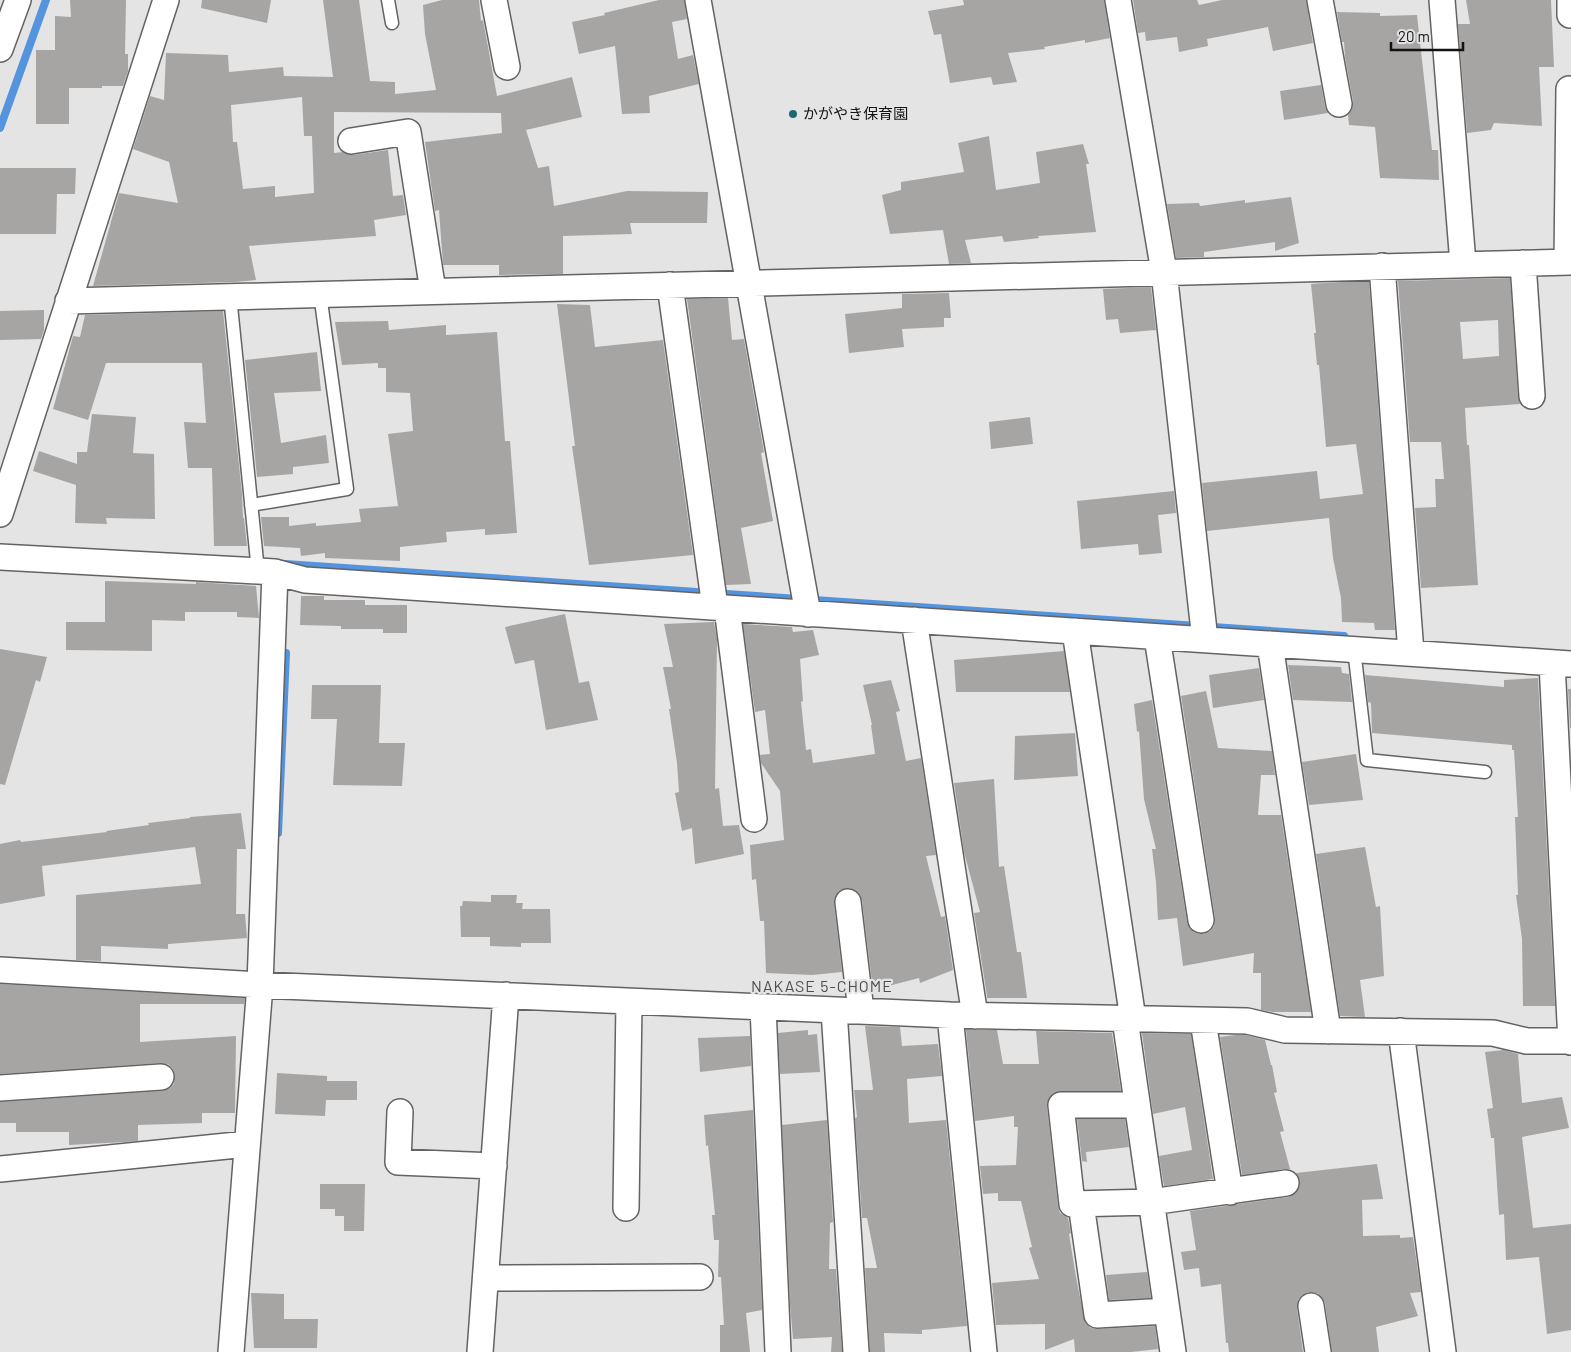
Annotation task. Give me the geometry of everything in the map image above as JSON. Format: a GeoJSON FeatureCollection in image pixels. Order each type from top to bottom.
{"type":"FeatureCollection","features":[{"type":"Feature","properties":{"kind":"street"},"geometry":{"type":"LineString","coordinates":[[0,49],[18,0]]}},
{"type":"Feature","properties":{"kind":"street"},"geometry":{"type":"LineString","coordinates":[[0,514],[166,0]]}},
{"type":"Feature","properties":{"kind":"street"},"geometry":{"type":"LineString","coordinates":[[494,0],[507,67]]}},
{"type":"Feature","properties":{"kind":"street"},"geometry":{"type":"LineString","coordinates":[[698,0],[808,614]]}},
{"type":"Feature","properties":{"kind":"street"},"geometry":{"type":"LineString","coordinates":[[1118,0],[1164,272],[1204,630]]}},
{"type":"Feature","properties":{"kind":"street"},"geometry":{"type":"LineString","coordinates":[[1320,0],[1339,104]]}},
{"type":"Feature","properties":{"kind":"street"},"geometry":{"type":"LineString","coordinates":[[1442,0],[1463,264]]}},
{"type":"Feature","properties":{"kind":"street"},"geometry":{"type":"LineString","coordinates":[[68,301],[1569,262],[1569,89]]}},
{"type":"Feature","properties":{"kind":"street"},"geometry":{"type":"LineString","coordinates":[[351,141],[408,132],[433,291]]}},
{"type":"Feature","properties":{"kind":"street"},"geometry":{"type":"LineString","coordinates":[[1524,263],[1532,396]]}},
{"type":"Feature","properties":{"kind":"street"},"geometry":{"type":"LineString","coordinates":[[1382,266],[1410,645]]}},
{"type":"Feature","properties":{"kind":"street"},"geometry":{"type":"LineString","coordinates":[[670,285],[754,819]]}},
{"type":"Feature","properties":{"kind":"street"},"geometry":{"type":"LineString","coordinates":[[0,557],[266,571],[305,580],[1157,636],[1204,630],[1270,644],[1354,649],[1410,645],[1562,663],[1571,1042],[1527,1041],[1493,1033],[1285,1030],[1247,1021],[975,1016],[629,1002],[260,985],[0,970]]}},
{"type":"Feature","properties":{"kind":"street"},"geometry":{"type":"LineString","coordinates":[[231,1352],[260,985],[266,571]]}},
{"type":"Feature","properties":{"kind":"street"},"geometry":{"type":"LineString","coordinates":[[914,620],[975,1016]]}},
{"type":"Feature","properties":{"kind":"street"},"geometry":{"type":"LineString","coordinates":[[1075,631],[1173,1352]]}},
{"type":"Feature","properties":{"kind":"street"},"geometry":{"type":"LineString","coordinates":[[1157,636],[1201,920]]}},
{"type":"Feature","properties":{"kind":"street"},"geometry":{"type":"LineString","coordinates":[[1270,644],[1328,1031]]}},
{"type":"Feature","properties":{"kind":"street"},"geometry":{"type":"LineString","coordinates":[[848,902],[861,1011]]}},
{"type":"Feature","properties":{"kind":"street"},"geometry":{"type":"LineString","coordinates":[[480,1352],[506,995]]}},
{"type":"Feature","properties":{"kind":"street"},"geometry":{"type":"LineString","coordinates":[[626,1208],[629,1002]]}},
{"type":"Feature","properties":{"kind":"street"},"geometry":{"type":"LineString","coordinates":[[763,1007],[778,1352]]}},
{"type":"Feature","properties":{"kind":"street"},"geometry":{"type":"LineString","coordinates":[[834,1010],[856,1352]]}},
{"type":"Feature","properties":{"kind":"street"},"geometry":{"type":"LineString","coordinates":[[950,1015],[984,1352]]}},
{"type":"Feature","properties":{"kind":"street"},"geometry":{"type":"LineString","coordinates":[[1203,1021],[1230,1192]]}},
{"type":"Feature","properties":{"kind":"street"},"geometry":{"type":"LineString","coordinates":[[1402,1031],[1443,1352]]}},
{"type":"Feature","properties":{"kind":"street"},"geometry":{"type":"LineString","coordinates":[[0,1088],[161,1077]]}},
{"type":"Feature","properties":{"kind":"street"},"geometry":{"type":"LineString","coordinates":[[1138,1105],[1061,1105],[1072,1204],[1152,1202],[1286,1183]]}},
{"type":"Feature","properties":{"kind":"street"},"geometry":{"type":"LineString","coordinates":[[400,1112],[398,1162],[494,1166]]}},
{"type":"Feature","properties":{"kind":"street"},"geometry":{"type":"LineString","coordinates":[[0,1169],[247,1144]]}},
{"type":"Feature","properties":{"kind":"street"},"geometry":{"type":"LineString","coordinates":[[1081,1204],[1097,1316],[1167,1311]]}},
{"type":"Feature","properties":{"kind":"street"},"geometry":{"type":"LineString","coordinates":[[486,1278],[700,1277]]}},
{"type":"Feature","properties":{"kind":"street"},"geometry":{"type":"LineString","coordinates":[[1311,1306],[1318,1352]]}},
{"type":"Feature","properties":{"kind":"lane"},"geometry":{"type":"LineString","coordinates":[[388,0],[392,23]]}},
{"type":"Feature","properties":{"kind":"lane"},"geometry":{"type":"LineString","coordinates":[[251,505],[347,489],[320,294]]}},
{"type":"Feature","properties":{"kind":"lane"},"geometry":{"type":"LineString","coordinates":[[230,296],[251,505],[266,571]]}},
{"type":"Feature","properties":{"kind":"lane"},"geometry":{"type":"LineString","coordinates":[[1354,649],[1367,760],[1485,772]]}},
{"type":"Feature","properties":{"kind":"building"},"geometry":{"type":"Polygon","coordinates":[[[70,0],[126,0],[125,54],[128,54],[128,71],[123,86],[69,88],[69,124],[36,124],[36,50],[55,50],[55,16],[71,17],[70,0]]]}},
{"type":"Feature","properties":{"kind":"building"},"geometry":{"type":"Polygon","coordinates":[[[202,0],[271,0],[267,23],[201,8],[202,0]]]}},
{"type":"Feature","properties":{"kind":"building"},"geometry":{"type":"Polygon","coordinates":[[[323,0],[359,0],[370,81],[395,82],[395,94],[436,90],[425,34],[423,5],[442,0],[479,0],[481,21],[483,20],[497,96],[572,77],[582,117],[526,130],[538,168],[549,166],[554,206],[627,191],[708,192],[707,223],[630,223],[632,234],[563,236],[563,274],[499,275],[499,265],[443,265],[439,210],[435,211],[425,142],[502,133],[501,113],[334,112],[334,153],[343,152],[353,155],[388,150],[393,196],[403,195],[406,215],[374,220],[376,236],[249,246],[256,280],[93,286],[119,193],[178,203],[169,162],[133,149],[150,96],[164,100],[166,53],[228,55],[229,72],[283,67],[284,76],[333,77],[323,0]],[[302,97],[231,105],[233,142],[237,142],[243,189],[275,186],[275,197],[314,193],[312,136],[304,136],[302,97]]]}},
{"type":"Feature","properties":{"kind":"building"},"geometry":{"type":"Polygon","coordinates":[[[659,0],[684,0],[687,19],[672,22],[678,59],[693,55],[699,84],[649,96],[650,113],[622,114],[615,46],[579,54],[572,22],[659,0]]]}},
{"type":"Feature","properties":{"kind":"building"},"geometry":{"type":"Polygon","coordinates":[[[963,0],[1104,0],[1110,38],[1085,43],[1085,40],[1044,47],[1045,49],[1008,53],[1017,82],[993,85],[991,77],[950,83],[941,34],[934,35],[928,11],[964,5],[963,0]]]}},
{"type":"Feature","properties":{"kind":"building"},"geometry":{"type":"Polygon","coordinates":[[[1133,0],[1197,0],[1199,5],[1222,0],[1306,0],[1313,43],[1273,51],[1268,27],[1207,39],[1208,46],[1179,52],[1177,37],[1146,41],[1145,32],[1138,33],[1133,0]]]}},
{"type":"Feature","properties":{"kind":"building"},"geometry":{"type":"Polygon","coordinates":[[[1466,0],[1551,0],[1554,67],[1539,67],[1542,126],[1494,123],[1491,130],[1467,133],[1458,24],[1470,24],[1466,0]]]}},
{"type":"Feature","properties":{"kind":"building"},"geometry":{"type":"Polygon","coordinates":[[[1337,12],[1380,13],[1380,16],[1417,15],[1432,150],[1438,150],[1439,180],[1380,178],[1375,127],[1349,125],[1348,115],[1352,109],[1353,101],[1344,42],[1342,42],[1337,12]]]}},
{"type":"Feature","properties":{"kind":"building"},"geometry":{"type":"Polygon","coordinates":[[[1321,85],[1328,113],[1284,120],[1280,91],[1321,85]]]}},
{"type":"Feature","properties":{"kind":"building"},"geometry":{"type":"Polygon","coordinates":[[[989,136],[996,190],[1040,183],[1036,152],[1083,144],[1089,164],[1086,164],[1096,232],[1038,236],[1039,238],[1004,242],[1002,236],[965,240],[971,263],[949,264],[943,230],[890,234],[882,195],[901,190],[901,182],[964,172],[958,143],[989,136]]]}},
{"type":"Feature","properties":{"kind":"building"},"geometry":{"type":"Polygon","coordinates":[[[0,168],[76,168],[75,194],[57,194],[56,234],[0,234],[0,168]]]}},
{"type":"Feature","properties":{"kind":"building"},"geometry":{"type":"Polygon","coordinates":[[[1291,197],[1299,243],[1275,251],[1275,242],[1204,252],[1204,257],[1176,258],[1167,204],[1199,203],[1200,206],[1245,200],[1245,203],[1291,197]]]}},
{"type":"Feature","properties":{"kind":"building"},"geometry":{"type":"Polygon","coordinates":[[[1510,278],[1520,404],[1465,408],[1478,585],[1421,588],[1415,508],[1436,507],[1435,479],[1444,479],[1441,442],[1410,442],[1398,281],[1510,278]],[[1498,320],[1460,322],[1463,359],[1499,356],[1498,320]]]}},
{"type":"Feature","properties":{"kind":"building"},"geometry":{"type":"Polygon","coordinates":[[[1369,282],[1395,630],[1375,630],[1374,623],[1342,622],[1341,598],[1333,558],[1329,518],[1207,531],[1202,483],[1317,471],[1320,499],[1363,494],[1356,444],[1326,447],[1319,365],[1317,365],[1311,284],[1369,282]]]}},
{"type":"Feature","properties":{"kind":"building"},"geometry":{"type":"Polygon","coordinates":[[[1151,287],[1156,330],[1120,333],[1118,319],[1106,320],[1103,289],[1151,287]]]}},
{"type":"Feature","properties":{"kind":"building"},"geometry":{"type":"Polygon","coordinates":[[[949,293],[951,318],[944,318],[944,327],[902,329],[904,347],[849,353],[845,314],[902,308],[902,294],[949,293]]]}},
{"type":"Feature","properties":{"kind":"building"},"geometry":{"type":"Polygon","coordinates":[[[728,298],[732,340],[744,339],[764,452],[761,453],[773,521],[741,528],[751,584],[726,585],[687,299],[728,298]]]}},
{"type":"Feature","properties":{"kind":"building"},"geometry":{"type":"Polygon","coordinates":[[[557,304],[590,305],[595,347],[663,340],[693,555],[589,565],[572,446],[575,446],[557,304]]]}},
{"type":"Feature","properties":{"kind":"building"},"geometry":{"type":"Polygon","coordinates":[[[44,310],[44,330],[41,339],[0,340],[0,311],[44,310]]]}},
{"type":"Feature","properties":{"kind":"building"},"geometry":{"type":"Polygon","coordinates":[[[223,311],[247,546],[214,546],[212,468],[188,468],[184,422],[206,423],[202,363],[106,363],[88,420],[53,409],[73,336],[80,337],[85,315],[223,311]]]}},
{"type":"Feature","properties":{"kind":"building"},"geometry":{"type":"Polygon","coordinates":[[[388,321],[389,330],[446,325],[446,335],[497,332],[505,441],[510,441],[517,533],[485,535],[485,529],[446,532],[447,542],[400,547],[400,561],[325,558],[325,553],[301,556],[300,548],[264,546],[261,517],[289,517],[289,526],[316,523],[316,526],[361,522],[359,509],[398,506],[388,434],[413,431],[410,393],[386,392],[386,368],[378,368],[378,363],[342,365],[335,322],[388,321]]]}},
{"type":"Feature","properties":{"kind":"building"},"geometry":{"type":"Polygon","coordinates":[[[317,352],[321,391],[274,393],[281,443],[326,435],[329,463],[293,467],[293,474],[257,477],[245,360],[317,352]]]}},
{"type":"Feature","properties":{"kind":"building"},"geometry":{"type":"Polygon","coordinates":[[[92,414],[136,417],[133,453],[154,454],[155,519],[106,518],[107,524],[75,523],[76,485],[33,471],[39,451],[77,464],[77,452],[87,452],[92,414]]]}},
{"type":"Feature","properties":{"kind":"building"},"geometry":{"type":"Polygon","coordinates":[[[1030,417],[1033,444],[991,449],[989,422],[1030,417]]]}},
{"type":"Feature","properties":{"kind":"building"},"geometry":{"type":"Polygon","coordinates":[[[1174,491],[1176,513],[1158,515],[1162,553],[1139,555],[1138,544],[1081,549],[1077,501],[1174,491]]]}},
{"type":"Feature","properties":{"kind":"building"},"geometry":{"type":"Polygon","coordinates":[[[105,581],[196,584],[196,582],[256,586],[259,618],[237,617],[237,612],[185,612],[185,621],[152,620],[152,651],[66,650],[66,622],[105,622],[105,581]]]}},
{"type":"Feature","properties":{"kind":"building"},"geometry":{"type":"Polygon","coordinates":[[[301,596],[324,596],[324,600],[365,600],[365,605],[407,605],[407,633],[383,633],[383,629],[341,629],[341,626],[300,625],[301,596]]]}},
{"type":"Feature","properties":{"kind":"building"},"geometry":{"type":"Polygon","coordinates":[[[565,614],[579,683],[589,681],[598,720],[546,730],[534,660],[515,664],[505,627],[565,614]]]}},
{"type":"Feature","properties":{"kind":"building"},"geometry":{"type":"Polygon","coordinates":[[[714,622],[717,639],[715,789],[719,788],[723,826],[739,825],[744,854],[695,864],[692,828],[682,831],[675,793],[679,792],[677,763],[669,709],[671,709],[663,667],[673,667],[664,624],[714,622]]]}},
{"type":"Feature","properties":{"kind":"building"},"geometry":{"type":"Polygon","coordinates":[[[743,624],[792,627],[793,632],[813,630],[819,655],[800,659],[803,701],[801,702],[806,750],[811,749],[813,763],[875,754],[872,725],[863,685],[891,680],[900,711],[896,712],[906,761],[921,758],[936,855],[926,856],[941,917],[945,916],[953,970],[920,983],[919,978],[873,990],[862,900],[859,893],[847,888],[839,891],[834,903],[842,972],[812,975],[766,973],[764,921],[760,921],[756,879],[752,880],[750,845],[784,840],[780,791],[761,763],[760,755],[770,754],[765,710],[755,712],[743,624]]]}},
{"type":"Feature","properties":{"kind":"building"},"geometry":{"type":"Polygon","coordinates":[[[0,649],[47,657],[40,682],[36,680],[5,785],[0,784],[0,649]]]}},
{"type":"Feature","properties":{"kind":"building"},"geometry":{"type":"Polygon","coordinates":[[[1064,651],[1070,692],[956,692],[954,660],[1064,651]]]}},
{"type":"Feature","properties":{"kind":"building"},"geometry":{"type":"Polygon","coordinates":[[[1288,665],[1341,667],[1342,673],[1349,674],[1352,702],[1293,700],[1288,665]]]}},
{"type":"Feature","properties":{"kind":"building"},"geometry":{"type":"Polygon","coordinates":[[[1259,668],[1264,700],[1213,708],[1209,675],[1259,668]]]}},
{"type":"Feature","properties":{"kind":"building"},"geometry":{"type":"Polygon","coordinates":[[[1365,675],[1504,687],[1504,680],[1538,678],[1555,1006],[1523,1006],[1522,939],[1516,895],[1518,895],[1515,817],[1518,817],[1514,750],[1512,750],[1512,745],[1372,733],[1371,703],[1368,702],[1365,675]]]}},
{"type":"Feature","properties":{"kind":"building"},"geometry":{"type":"Polygon","coordinates":[[[312,685],[381,685],[379,743],[405,743],[402,786],[333,785],[337,719],[311,719],[312,685]]]}},
{"type":"Feature","properties":{"kind":"building"},"geometry":{"type":"Polygon","coordinates":[[[1568,689],[1571,689],[1571,728],[1570,728],[1568,689]]]}},
{"type":"Feature","properties":{"kind":"building"},"geometry":{"type":"Polygon","coordinates":[[[1206,691],[1218,748],[1272,751],[1275,775],[1261,775],[1258,815],[1281,815],[1311,1012],[1273,1012],[1261,1010],[1261,973],[1253,973],[1254,953],[1183,966],[1177,918],[1158,920],[1152,849],[1156,849],[1144,799],[1139,731],[1137,732],[1134,704],[1152,700],[1187,922],[1190,929],[1195,933],[1204,934],[1214,926],[1215,918],[1181,696],[1206,691]]]}},
{"type":"Feature","properties":{"kind":"building"},"geometry":{"type":"Polygon","coordinates":[[[1075,733],[1078,776],[1014,780],[1015,736],[1075,733]]]}},
{"type":"Feature","properties":{"kind":"building"},"geometry":{"type":"Polygon","coordinates":[[[1356,754],[1363,800],[1309,805],[1302,762],[1356,754]]]}},
{"type":"Feature","properties":{"kind":"building"},"geometry":{"type":"Polygon","coordinates":[[[994,779],[999,867],[1004,866],[1017,952],[1021,952],[1027,998],[987,998],[974,913],[980,912],[964,852],[954,783],[994,779]]]}},
{"type":"Feature","properties":{"kind":"building"},"geometry":{"type":"Polygon","coordinates":[[[241,813],[246,849],[237,849],[236,914],[245,914],[247,938],[168,944],[168,949],[101,946],[101,961],[76,960],[76,895],[201,884],[195,847],[42,866],[45,896],[0,904],[0,844],[20,840],[21,842],[107,832],[149,825],[148,823],[190,817],[241,813]]]}},
{"type":"Feature","properties":{"kind":"building"},"geometry":{"type":"Polygon","coordinates":[[[1365,847],[1376,907],[1380,906],[1384,976],[1360,980],[1365,1017],[1340,1016],[1316,854],[1365,847]]]}},
{"type":"Feature","properties":{"kind":"building"},"geometry":{"type":"Polygon","coordinates":[[[491,895],[517,895],[516,903],[523,903],[522,909],[550,909],[551,943],[521,943],[521,947],[490,946],[490,937],[461,937],[460,906],[462,906],[463,901],[491,902],[491,895]]]}},
{"type":"Feature","properties":{"kind":"building"},"geometry":{"type":"Polygon","coordinates":[[[0,984],[245,998],[244,1004],[140,1004],[140,1042],[236,1036],[235,1113],[202,1113],[202,1123],[138,1125],[138,1141],[69,1145],[69,1132],[16,1132],[16,1123],[0,1123],[0,1102],[162,1091],[169,1089],[174,1084],[175,1076],[173,1069],[168,1064],[160,1063],[0,1074],[0,984]]]}},
{"type":"Feature","properties":{"kind":"building"},"geometry":{"type":"Polygon","coordinates":[[[865,1026],[900,1027],[902,1046],[938,1044],[942,1076],[907,1079],[909,1123],[946,1120],[967,1326],[922,1330],[922,1334],[884,1333],[885,1352],[870,1352],[865,1268],[877,1268],[867,1218],[862,1218],[855,1118],[857,1117],[854,1090],[873,1090],[865,1026]]]}},
{"type":"Feature","properties":{"kind":"building"},"geometry":{"type":"Polygon","coordinates":[[[808,1030],[808,1035],[817,1034],[820,1072],[780,1074],[778,1033],[808,1030]]]}},
{"type":"Feature","properties":{"kind":"building"},"geometry":{"type":"Polygon","coordinates":[[[966,1030],[997,1030],[1003,1064],[1039,1064],[1036,1031],[1112,1033],[1121,1091],[1061,1091],[1053,1093],[1048,1099],[1047,1107],[1058,1206],[1060,1213],[1068,1218],[1071,1233],[1069,1234],[1085,1323],[1091,1328],[1098,1329],[1155,1326],[1158,1349],[1131,1352],[1075,1352],[1074,1339],[1045,1350],[1045,1324],[996,1325],[992,1283],[1039,1279],[1029,1248],[1032,1247],[1021,1201],[998,1201],[998,1193],[983,1194],[980,1166],[1016,1165],[1018,1127],[1014,1127],[1014,1116],[975,1121],[966,1030]]]}},
{"type":"Feature","properties":{"kind":"building"},"geometry":{"type":"Polygon","coordinates":[[[1142,1033],[1191,1034],[1213,1179],[1164,1186],[1159,1156],[1192,1150],[1185,1107],[1153,1114],[1142,1033]]]}},
{"type":"Feature","properties":{"kind":"building"},"geometry":{"type":"Polygon","coordinates":[[[1245,1035],[1265,1040],[1277,1092],[1274,1093],[1284,1131],[1280,1132],[1290,1169],[1242,1175],[1220,1037],[1245,1035]]]}},
{"type":"Feature","properties":{"kind":"building"},"geometry":{"type":"Polygon","coordinates":[[[750,1036],[751,1066],[700,1072],[698,1038],[750,1036]]]}},
{"type":"Feature","properties":{"kind":"building"},"geometry":{"type":"Polygon","coordinates":[[[1504,1050],[1518,1054],[1522,1103],[1562,1097],[1569,1128],[1522,1137],[1533,1228],[1571,1224],[1571,1330],[1547,1334],[1539,1257],[1506,1260],[1504,1214],[1499,1215],[1494,1138],[1491,1138],[1487,1109],[1493,1108],[1485,1052],[1504,1050]]]}},
{"type":"Feature","properties":{"kind":"building"},"geometry":{"type":"Polygon","coordinates":[[[277,1073],[327,1076],[327,1081],[357,1081],[357,1100],[326,1100],[325,1116],[275,1114],[277,1073]]]}},
{"type":"Feature","properties":{"kind":"building"},"geometry":{"type":"Polygon","coordinates":[[[753,1110],[762,1310],[746,1313],[750,1352],[720,1352],[720,1325],[724,1325],[721,1277],[718,1277],[719,1240],[714,1240],[712,1215],[715,1215],[704,1115],[753,1110]]]}},
{"type":"Feature","properties":{"kind":"building"},"geometry":{"type":"Polygon","coordinates":[[[1077,1119],[1125,1119],[1129,1147],[1086,1152],[1087,1162],[1082,1161],[1077,1119]]]}},
{"type":"Feature","properties":{"kind":"building"},"geometry":{"type":"Polygon","coordinates":[[[827,1120],[833,1222],[830,1223],[829,1269],[836,1269],[842,1352],[831,1352],[832,1337],[793,1339],[790,1304],[782,1125],[827,1120]]]}},
{"type":"Feature","properties":{"kind":"building"},"geometry":{"type":"Polygon","coordinates":[[[1377,1164],[1383,1199],[1362,1200],[1363,1236],[1400,1235],[1400,1238],[1413,1237],[1421,1292],[1410,1293],[1418,1316],[1376,1327],[1379,1352],[1332,1352],[1325,1303],[1317,1293],[1308,1292],[1298,1300],[1297,1308],[1303,1352],[1229,1352],[1228,1343],[1226,1343],[1221,1284],[1201,1287],[1199,1268],[1184,1270],[1181,1252],[1196,1250],[1190,1211],[1288,1197],[1295,1194],[1299,1188],[1300,1181],[1296,1173],[1377,1164]]]}},
{"type":"Feature","properties":{"kind":"building"},"geometry":{"type":"Polygon","coordinates":[[[320,1184],[365,1184],[364,1231],[344,1231],[344,1216],[335,1216],[335,1209],[320,1209],[320,1184]]]}},
{"type":"Feature","properties":{"kind":"building"},"geometry":{"type":"Polygon","coordinates":[[[1147,1272],[1151,1298],[1109,1300],[1106,1275],[1147,1272]]]}},
{"type":"Feature","properties":{"kind":"building"},"geometry":{"type":"Polygon","coordinates":[[[251,1293],[284,1294],[284,1319],[318,1319],[317,1348],[254,1348],[251,1293]]]}},
{"type":"Feature","properties":{"kind":"waterway"},"geometry":{"type":"LineString","coordinates":[[0,128],[46,0]]}},
{"type":"Feature","properties":{"kind":"waterway"},"geometry":{"type":"LineString","coordinates":[[285,564],[1344,636]]}},
{"type":"Feature","properties":{"kind":"waterway"},"geometry":{"type":"LineString","coordinates":[[278,833],[286,653]]}},
{"type":"Feature","properties":{"kind":"place","name":"かがやき保育園"},"geometry":{"type":"Point","coordinates":[793,114]}},
{"type":"Feature","properties":{"kind":"district","name":"NAKASE 5-CHOME"},"geometry":{"type":"Point","coordinates":[822,986]}}]}
